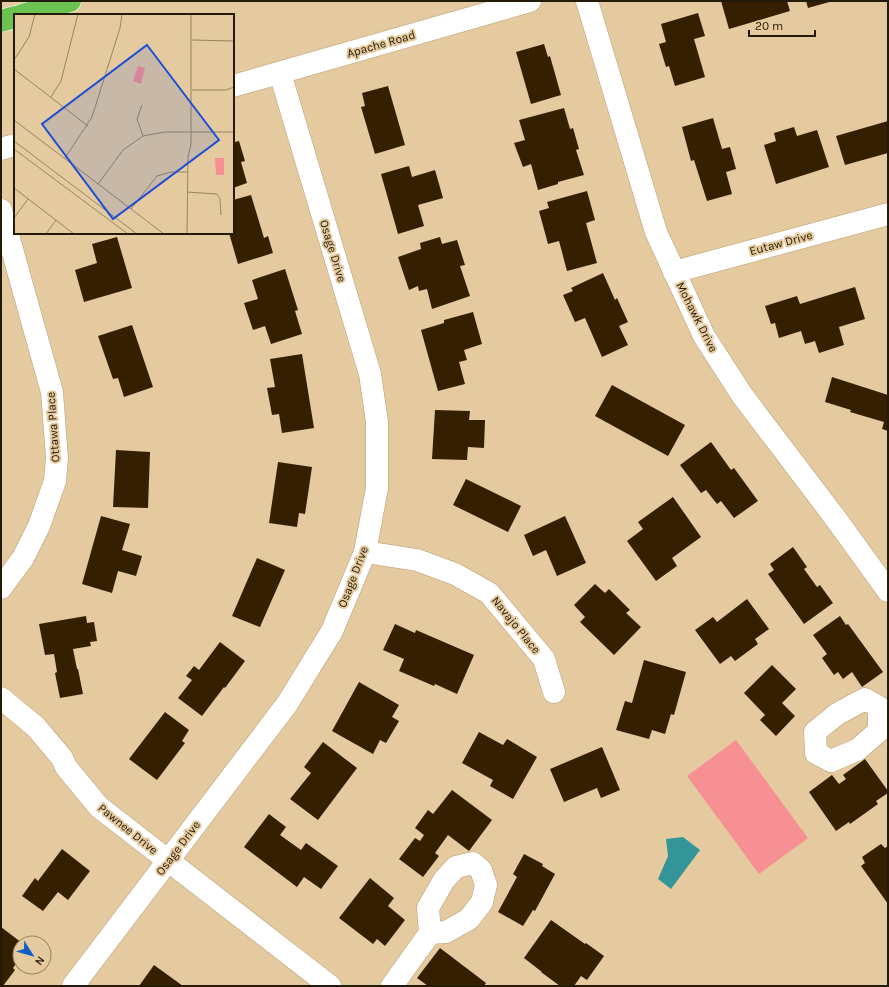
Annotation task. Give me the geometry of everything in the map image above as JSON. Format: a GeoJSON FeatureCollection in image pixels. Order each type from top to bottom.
{"type":"FeatureCollection","features":[{"type":"Feature","properties":{"kind":"highway"},"geometry":{"type":"LineString","coordinates":[[25,14],[70,1]]}},
{"type":"Feature","properties":{"kind":"highway"},"geometry":{"type":"LineString","coordinates":[[1,21],[14,17]]}},
{"type":"Feature","properties":{"kind":"street","name":"Apache Road"},"geometry":{"type":"LineString","coordinates":[[234,86],[530,1]]}},
{"type":"Feature","properties":{"kind":"street","name":"Mohawk Drive"},"geometry":{"type":"LineString","coordinates":[[587,1],[656,232],[704,336],[742,395],[836,519],[888,591]]}},
{"type":"Feature","properties":{"kind":"street","name":"Osage Drive"},"geometry":{"type":"LineString","coordinates":[[73,986],[287,704],[332,631],[365,552],[377,488],[377,422],[370,374],[280,73]]}},
{"type":"Feature","properties":{"kind":"street"},"geometry":{"type":"LineString","coordinates":[[1,149],[14,145]]}},
{"type":"Feature","properties":{"kind":"street","name":"Ottawa Place"},"geometry":{"type":"LineString","coordinates":[[1,210],[52,392],[57,458],[55,481],[39,526],[23,558],[1,588]]}},
{"type":"Feature","properties":{"kind":"street","name":"Eutaw Drive"},"geometry":{"type":"LineString","coordinates":[[674,272],[888,214]]}},
{"type":"Feature","properties":{"kind":"street","name":"Navajo Place"},"geometry":{"type":"LineString","coordinates":[[365,552],[417,560],[455,574],[489,593],[544,659],[554,692]]}},
{"type":"Feature","properties":{"kind":"street","name":"Pawnee Drive"},"geometry":{"type":"LineString","coordinates":[[1,698],[36,727],[62,758],[66,767],[99,807],[330,986]]}},
{"type":"Feature","properties":{"kind":"street"},"geometry":{"type":"LineString","coordinates":[[392,986],[430,933]]}},
{"type":"Feature","properties":{"kind":"shaded area"},"geometry":{"type":"Polygon","coordinates":[[[736,740],[808,838],[759,874],[687,776],[736,740]]]}},
{"type":"Feature","properties":{"kind":"water"},"geometry":{"type":"Polygon","coordinates":[[[683,837],[700,850],[671,889],[658,879],[668,856],[666,839],[683,837]]]}},
{"type":"Feature","properties":{"kind":"building"},"geometry":{"type":"Polygon","coordinates":[[[721,1],[787,1],[790,11],[729,29],[721,1]]]}},
{"type":"Feature","properties":{"kind":"building"},"geometry":{"type":"Polygon","coordinates":[[[806,1],[833,1],[808,8],[806,1]]]}},
{"type":"Feature","properties":{"kind":"building"},"geometry":{"type":"Polygon","coordinates":[[[698,13],[705,36],[694,39],[705,77],[675,86],[669,66],[666,67],[659,44],[666,42],[661,24],[698,13]]]}},
{"type":"Feature","properties":{"kind":"building"},"geometry":{"type":"Polygon","coordinates":[[[544,44],[548,57],[550,56],[561,95],[531,104],[516,52],[544,44]]]}},
{"type":"Feature","properties":{"kind":"building"},"geometry":{"type":"Polygon","coordinates":[[[388,86],[405,145],[375,154],[361,107],[365,106],[362,93],[388,86]]]}},
{"type":"Feature","properties":{"kind":"building"},"geometry":{"type":"Polygon","coordinates":[[[564,108],[570,129],[573,128],[579,149],[576,150],[584,175],[558,182],[558,184],[538,190],[531,164],[523,167],[514,143],[525,140],[519,120],[564,108]]]}},
{"type":"Feature","properties":{"kind":"building"},"geometry":{"type":"Polygon","coordinates":[[[713,118],[722,149],[730,147],[736,169],[726,172],[732,194],[707,201],[694,160],[691,161],[682,127],[713,118]]]}},
{"type":"Feature","properties":{"kind":"building"},"geometry":{"type":"Polygon","coordinates":[[[888,121],[888,153],[845,165],[836,136],[888,121]]]}},
{"type":"Feature","properties":{"kind":"building"},"geometry":{"type":"Polygon","coordinates":[[[794,127],[797,136],[817,130],[829,167],[776,184],[764,145],[776,141],[774,133],[794,127]]]}},
{"type":"Feature","properties":{"kind":"building"},"geometry":{"type":"Polygon","coordinates":[[[234,139],[235,142],[239,141],[245,161],[241,162],[247,183],[234,188],[234,139]]]}},
{"type":"Feature","properties":{"kind":"building"},"geometry":{"type":"Polygon","coordinates":[[[409,166],[412,177],[435,170],[443,198],[418,205],[424,226],[398,234],[381,174],[409,166]]]}},
{"type":"Feature","properties":{"kind":"building"},"geometry":{"type":"Polygon","coordinates":[[[587,191],[595,220],[586,223],[597,263],[567,271],[559,241],[548,244],[539,211],[549,208],[547,202],[587,191]]]}},
{"type":"Feature","properties":{"kind":"building"},"geometry":{"type":"Polygon","coordinates":[[[251,195],[264,238],[268,236],[273,253],[238,264],[229,234],[234,234],[234,200],[251,195]]]}},
{"type":"Feature","properties":{"kind":"building"},"geometry":{"type":"Polygon","coordinates":[[[117,237],[132,288],[84,302],[75,270],[97,263],[92,244],[117,237]]]}},
{"type":"Feature","properties":{"kind":"building"},"geometry":{"type":"Polygon","coordinates":[[[440,237],[442,244],[457,240],[465,265],[460,266],[470,296],[432,309],[427,289],[419,291],[418,286],[409,290],[398,257],[421,249],[420,243],[440,237]]]}},
{"type":"Feature","properties":{"kind":"building"},"geometry":{"type":"Polygon","coordinates":[[[285,269],[298,310],[295,311],[302,334],[271,344],[265,326],[253,330],[244,303],[258,299],[252,280],[285,269]]]}},
{"type":"Feature","properties":{"kind":"building"},"geometry":{"type":"Polygon","coordinates":[[[603,273],[615,300],[617,298],[628,322],[619,326],[628,345],[602,357],[585,318],[575,322],[563,295],[573,291],[571,288],[603,273]]]}},
{"type":"Feature","properties":{"kind":"building"},"geometry":{"type":"Polygon","coordinates":[[[855,287],[865,319],[839,327],[844,345],[819,353],[815,341],[805,344],[801,331],[779,338],[775,323],[771,324],[765,306],[797,296],[800,304],[855,287]]]}},
{"type":"Feature","properties":{"kind":"building"},"geometry":{"type":"Polygon","coordinates":[[[473,312],[482,344],[464,350],[467,360],[459,362],[465,384],[438,391],[421,330],[444,323],[444,320],[473,312]]]}},
{"type":"Feature","properties":{"kind":"building"},"geometry":{"type":"Polygon","coordinates":[[[132,325],[153,387],[124,397],[118,378],[113,379],[98,336],[132,325]]]}},
{"type":"Feature","properties":{"kind":"building"},"geometry":{"type":"Polygon","coordinates":[[[302,354],[314,428],[282,433],[279,414],[272,415],[267,388],[275,387],[270,359],[302,354]]]}},
{"type":"Feature","properties":{"kind":"building"},"geometry":{"type":"Polygon","coordinates":[[[832,377],[888,395],[888,431],[882,429],[884,422],[850,412],[851,410],[825,402],[832,377]]]}},
{"type":"Feature","properties":{"kind":"building"},"geometry":{"type":"Polygon","coordinates":[[[612,385],[685,425],[668,456],[595,416],[612,385]]]}},
{"type":"Feature","properties":{"kind":"building"},"geometry":{"type":"Polygon","coordinates":[[[435,410],[470,411],[469,420],[485,420],[484,448],[468,447],[467,460],[432,459],[435,410]]]}},
{"type":"Feature","properties":{"kind":"building"},"geometry":{"type":"Polygon","coordinates":[[[711,442],[731,470],[734,468],[758,501],[734,518],[721,501],[717,504],[706,490],[701,493],[680,465],[711,442]]]}},
{"type":"Feature","properties":{"kind":"building"},"geometry":{"type":"Polygon","coordinates":[[[116,450],[150,452],[148,508],[113,507],[116,450]]]}},
{"type":"Feature","properties":{"kind":"building"},"geometry":{"type":"Polygon","coordinates":[[[278,462],[312,467],[305,514],[299,513],[297,527],[269,523],[278,462]]]}},
{"type":"Feature","properties":{"kind":"building"},"geometry":{"type":"Polygon","coordinates":[[[466,479],[521,506],[508,532],[453,505],[466,479]]]}},
{"type":"Feature","properties":{"kind":"building"},"geometry":{"type":"Polygon","coordinates":[[[673,497],[701,537],[672,558],[677,566],[656,581],[627,541],[643,529],[638,522],[673,497]]]}},
{"type":"Feature","properties":{"kind":"building"},"geometry":{"type":"Polygon","coordinates":[[[101,516],[130,524],[122,550],[142,556],[136,576],[118,571],[112,593],[82,584],[101,516]]]}},
{"type":"Feature","properties":{"kind":"building"},"geometry":{"type":"Polygon","coordinates":[[[565,516],[586,563],[557,576],[546,550],[533,556],[524,535],[565,516]]]}},
{"type":"Feature","properties":{"kind":"building"},"geometry":{"type":"Polygon","coordinates":[[[793,547],[807,567],[804,569],[817,587],[820,585],[833,603],[804,624],[768,574],[774,570],[770,564],[793,547]]]}},
{"type":"Feature","properties":{"kind":"building"},"geometry":{"type":"Polygon","coordinates":[[[257,558],[285,570],[260,627],[232,616],[257,558]]]}},
{"type":"Feature","properties":{"kind":"building"},"geometry":{"type":"Polygon","coordinates":[[[595,584],[605,593],[609,589],[630,610],[626,613],[641,627],[614,655],[580,622],[585,617],[574,605],[595,584]]]}},
{"type":"Feature","properties":{"kind":"building"},"geometry":{"type":"Polygon","coordinates":[[[747,599],[769,629],[755,639],[758,644],[735,661],[731,656],[720,664],[695,630],[713,617],[717,622],[747,599]]]}},
{"type":"Feature","properties":{"kind":"building"},"geometry":{"type":"Polygon","coordinates":[[[86,616],[87,623],[94,622],[97,641],[90,642],[91,646],[73,649],[83,694],[60,698],[55,673],[57,672],[54,654],[45,655],[39,624],[86,616]]]}},
{"type":"Feature","properties":{"kind":"building"},"geometry":{"type":"Polygon","coordinates":[[[840,616],[846,625],[848,624],[883,672],[862,687],[852,672],[843,679],[838,672],[834,675],[822,658],[827,654],[813,635],[840,616]]]}},
{"type":"Feature","properties":{"kind":"building"},"geometry":{"type":"Polygon","coordinates":[[[395,624],[415,633],[416,630],[474,655],[457,694],[399,671],[404,659],[383,650],[395,624]]]}},
{"type":"Feature","properties":{"kind":"building"},"geometry":{"type":"Polygon","coordinates":[[[220,642],[245,661],[202,716],[178,698],[192,680],[186,676],[194,666],[199,670],[220,642]]]}},
{"type":"Feature","properties":{"kind":"building"},"geometry":{"type":"Polygon","coordinates":[[[644,660],[686,672],[674,715],[671,714],[665,734],[652,730],[649,739],[616,730],[625,701],[632,703],[644,660]]]}},
{"type":"Feature","properties":{"kind":"building"},"geometry":{"type":"Polygon","coordinates":[[[772,665],[796,689],[782,703],[795,716],[776,736],[760,720],[765,715],[744,693],[772,665]]]}},
{"type":"Feature","properties":{"kind":"building"},"geometry":{"type":"Polygon","coordinates":[[[359,682],[399,705],[392,717],[399,721],[386,743],[380,740],[373,754],[332,731],[359,682]]]}},
{"type":"Feature","properties":{"kind":"building"},"geometry":{"type":"Polygon","coordinates":[[[165,712],[189,730],[182,741],[185,743],[157,780],[129,759],[165,712]]]}},
{"type":"Feature","properties":{"kind":"building"},"geometry":{"type":"Polygon","coordinates":[[[479,732],[503,745],[507,739],[537,757],[513,799],[490,786],[493,780],[462,763],[479,732]]]}},
{"type":"Feature","properties":{"kind":"building"},"geometry":{"type":"Polygon","coordinates":[[[323,742],[357,768],[318,820],[290,799],[311,773],[304,767],[323,742]]]}},
{"type":"Feature","properties":{"kind":"building"},"geometry":{"type":"Polygon","coordinates":[[[602,747],[620,790],[601,798],[597,788],[564,802],[550,769],[602,747]]]}},
{"type":"Feature","properties":{"kind":"building"},"geometry":{"type":"Polygon","coordinates":[[[865,759],[888,793],[876,801],[878,804],[850,824],[849,822],[836,831],[809,792],[832,775],[839,784],[846,779],[843,775],[865,759]]]}},
{"type":"Feature","properties":{"kind":"building"},"geometry":{"type":"Polygon","coordinates":[[[452,790],[492,820],[469,851],[448,835],[435,853],[439,856],[423,877],[399,859],[415,838],[420,841],[424,835],[415,828],[428,810],[433,814],[452,790]]]}},
{"type":"Feature","properties":{"kind":"building"},"geometry":{"type":"Polygon","coordinates":[[[269,814],[286,827],[280,835],[301,850],[306,843],[338,866],[321,889],[304,877],[297,887],[244,847],[269,814]]]}},
{"type":"Feature","properties":{"kind":"building"},"geometry":{"type":"Polygon","coordinates":[[[881,844],[885,848],[888,846],[888,904],[861,866],[865,863],[862,857],[881,844]]]}},
{"type":"Feature","properties":{"kind":"building"},"geometry":{"type":"Polygon","coordinates":[[[62,849],[90,871],[68,900],[58,892],[43,911],[22,896],[35,878],[38,881],[62,849]]]}},
{"type":"Feature","properties":{"kind":"building"},"geometry":{"type":"Polygon","coordinates":[[[524,854],[543,864],[542,866],[555,874],[535,911],[533,910],[523,926],[498,912],[517,877],[513,874],[524,854]]]}},
{"type":"Feature","properties":{"kind":"building"},"geometry":{"type":"Polygon","coordinates":[[[370,878],[394,898],[388,906],[405,920],[385,946],[377,939],[373,944],[339,918],[370,878]]]}},
{"type":"Feature","properties":{"kind":"building"},"geometry":{"type":"Polygon","coordinates":[[[551,920],[604,956],[587,980],[581,976],[574,986],[560,986],[524,958],[551,920]]]}},
{"type":"Feature","properties":{"kind":"building"},"geometry":{"type":"Polygon","coordinates":[[[1,927],[12,935],[12,974],[3,986],[1,986],[1,927]]]}},
{"type":"Feature","properties":{"kind":"building"},"geometry":{"type":"Polygon","coordinates":[[[440,948],[486,983],[484,986],[428,986],[417,978],[440,948]]]}},
{"type":"Feature","properties":{"kind":"building"},"geometry":{"type":"Polygon","coordinates":[[[154,965],[183,986],[139,986],[154,965]]]}}]}
